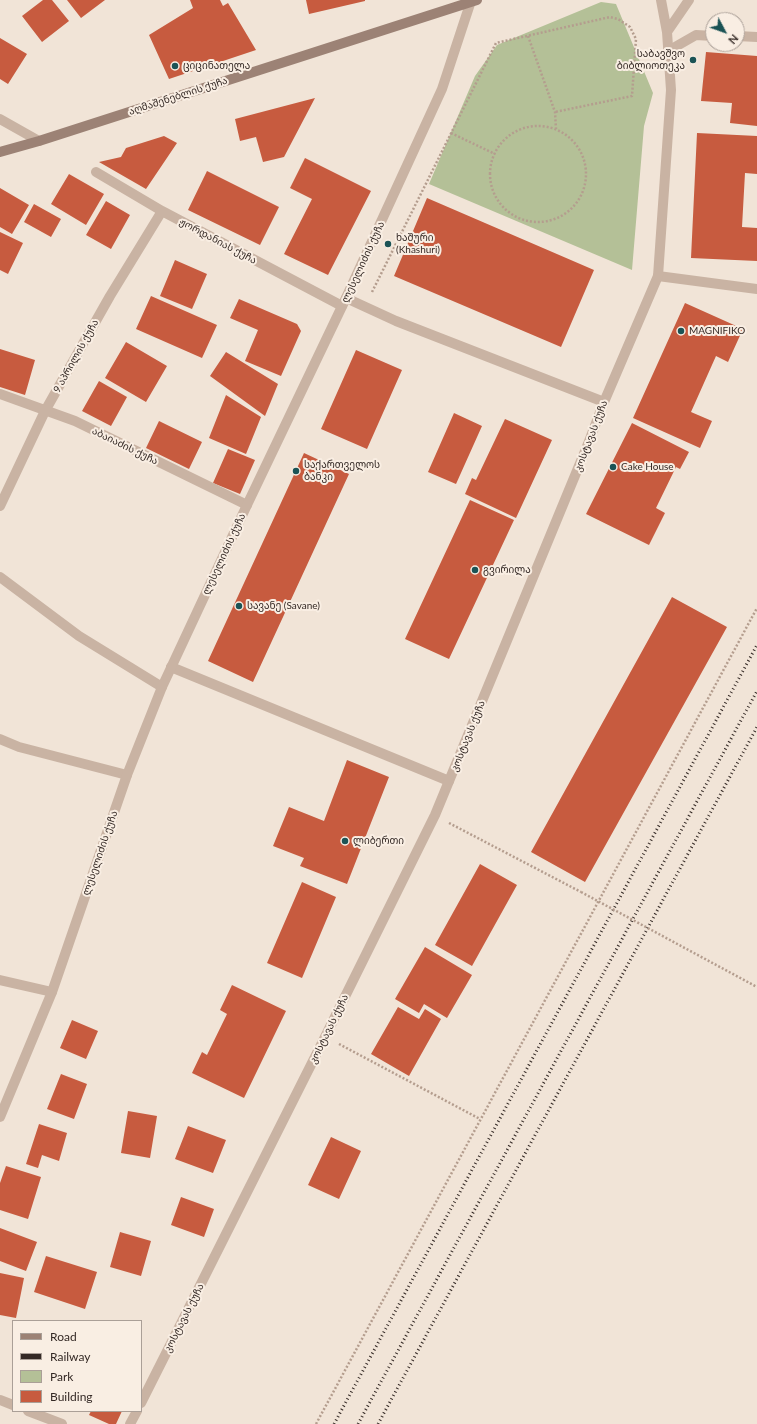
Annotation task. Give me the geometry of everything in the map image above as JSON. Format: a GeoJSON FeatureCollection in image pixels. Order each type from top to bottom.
{"type":"FeatureCollection","features":[{"type":"Feature","properties":{"kind":"main road","name":"აღმაშენებლის ქუჩა"},"geometry":{"type":"LineString","coordinates":[[0,152],[39,141],[472,0]]}},
{"type":"Feature","properties":{"kind":"street","name":"ლესელიძის ქუჩა"},"geometry":{"type":"LineString","coordinates":[[0,1117],[52,992],[127,775],[162,687],[344,302],[442,89],[472,0]]}},
{"type":"Feature","properties":{"kind":"street","name":"კოსტავას ქუჩა"},"geometry":{"type":"LineString","coordinates":[[142,1401],[325,1037],[434,815],[585,452],[604,402],[658,276],[671,90],[667,32],[661,0]]}},
{"type":"Feature","properties":{"kind":"street"},"geometry":{"type":"LineString","coordinates":[[667,32],[689,0]]}},
{"type":"Feature","properties":{"kind":"street"},"geometry":{"type":"LineString","coordinates":[[668,51],[696,35],[705,36]]}},
{"type":"Feature","properties":{"kind":"street"},"geometry":{"type":"LineString","coordinates":[[745,36],[757,37]]}},
{"type":"Feature","properties":{"kind":"street"},"geometry":{"type":"LineString","coordinates":[[0,119],[39,141]]}},
{"type":"Feature","properties":{"kind":"street","name":"ჟორდანიას ქუჩა"},"geometry":{"type":"LineString","coordinates":[[96,172],[162,212],[344,302],[365,306],[396,321],[604,402]]}},
{"type":"Feature","properties":{"kind":"street","name":"9 აპრილის ქუჩა"},"geometry":{"type":"LineString","coordinates":[[0,506],[45,411],[110,296],[162,212]]}},
{"type":"Feature","properties":{"kind":"street"},"geometry":{"type":"LineString","coordinates":[[658,276],[757,289]]}},
{"type":"Feature","properties":{"kind":"street","name":"აბაიაძის ქუჩა"},"geometry":{"type":"LineString","coordinates":[[0,394],[75,421],[247,505]]}},
{"type":"Feature","properties":{"kind":"street"},"geometry":{"type":"LineString","coordinates":[[0,577],[79,636],[162,687]]}},
{"type":"Feature","properties":{"kind":"street"},"geometry":{"type":"LineString","coordinates":[[171,667],[449,781]]}},
{"type":"Feature","properties":{"kind":"street"},"geometry":{"type":"LineString","coordinates":[[0,739],[19,747],[127,775]]}},
{"type":"Feature","properties":{"kind":"street"},"geometry":{"type":"LineString","coordinates":[[0,980],[52,992]]}},
{"type":"Feature","properties":{"kind":"street"},"geometry":{"type":"LineString","coordinates":[[0,1400],[12,1405]]}},
{"type":"Feature","properties":{"kind":"street"},"geometry":{"type":"LineString","coordinates":[[31,1412],[62,1424]]}},
{"type":"Feature","properties":{"kind":"street"},"geometry":{"type":"LineString","coordinates":[[130,1424],[136,1412]]}},
{"type":"Feature","properties":{"kind":"path"},"geometry":{"type":"LineString","coordinates":[[365,306],[496,43],[610,17],[618,19],[630,27],[636,39],[632,96],[555,112]]}},
{"type":"Feature","properties":{"kind":"path"},"geometry":{"type":"LineString","coordinates":[[528,36],[555,112],[556,129]]}},
{"type":"Feature","properties":{"kind":"path"},"geometry":{"type":"LineString","coordinates":[[546,126],[556,129],[577,145],[584,160],[586,176],[582,192],[574,206],[561,216],[545,222],[528,221],[513,215],[501,204],[493,190],[490,174],[493,157],[502,143],[514,132],[530,127],[546,126]]}},
{"type":"Feature","properties":{"kind":"path"},"geometry":{"type":"LineString","coordinates":[[451,132],[495,154]]}},
{"type":"Feature","properties":{"kind":"path"},"geometry":{"type":"LineString","coordinates":[[316,1424],[757,608]]}},
{"type":"Feature","properties":{"kind":"path"},"geometry":{"type":"LineString","coordinates":[[434,815],[582,892],[757,987]]}},
{"type":"Feature","properties":{"kind":"path"},"geometry":{"type":"LineString","coordinates":[[325,1037],[480,1119]]}},
{"type":"Feature","properties":{"kind":"green space"},"geometry":{"type":"Polygon","coordinates":[[[601,2],[616,4],[653,93],[644,126],[632,270],[429,184],[475,76],[497,45],[601,2]]]}},
{"type":"Feature","properties":{"kind":"building"},"geometry":{"type":"Polygon","coordinates":[[[43,0],[52,0],[69,21],[42,42],[22,16],[43,0]]]}},
{"type":"Feature","properties":{"kind":"building"},"geometry":{"type":"Polygon","coordinates":[[[67,0],[105,0],[81,18],[67,0]]]}},
{"type":"Feature","properties":{"kind":"building"},"geometry":{"type":"Polygon","coordinates":[[[190,0],[220,0],[223,6],[228,3],[256,50],[169,79],[149,35],[193,8],[190,0]]]}},
{"type":"Feature","properties":{"kind":"building"},"geometry":{"type":"Polygon","coordinates":[[[306,0],[365,0],[365,1],[309,14],[306,0]]]}},
{"type":"Feature","properties":{"kind":"building"},"geometry":{"type":"Polygon","coordinates":[[[0,38],[27,54],[8,84],[0,79],[0,38]]]}},
{"type":"Feature","properties":{"kind":"building"},"geometry":{"type":"Polygon","coordinates":[[[706,52],[757,56],[757,126],[730,123],[732,103],[701,101],[706,52]]]}},
{"type":"Feature","properties":{"kind":"building"},"geometry":{"type":"Polygon","coordinates":[[[315,98],[284,157],[263,162],[256,137],[240,141],[235,119],[315,98]]]}},
{"type":"Feature","properties":{"kind":"building"},"geometry":{"type":"Polygon","coordinates":[[[697,133],[757,136],[757,174],[745,173],[742,227],[757,228],[757,261],[691,258],[697,133]]]}},
{"type":"Feature","properties":{"kind":"building"},"geometry":{"type":"Polygon","coordinates":[[[164,136],[177,143],[146,189],[99,162],[121,157],[126,148],[164,136]]]}},
{"type":"Feature","properties":{"kind":"building"},"geometry":{"type":"Polygon","coordinates":[[[305,158],[371,191],[328,275],[284,254],[312,199],[290,188],[305,158]]]}},
{"type":"Feature","properties":{"kind":"building"},"geometry":{"type":"Polygon","coordinates":[[[207,171],[279,207],[260,245],[188,210],[207,171]]]}},
{"type":"Feature","properties":{"kind":"building"},"geometry":{"type":"Polygon","coordinates":[[[69,174],[104,194],[86,225],[51,204],[69,174]]]}},
{"type":"Feature","properties":{"kind":"building"},"geometry":{"type":"Polygon","coordinates":[[[0,188],[29,205],[12,234],[0,227],[0,188]]]}},
{"type":"Feature","properties":{"kind":"building"},"geometry":{"type":"Polygon","coordinates":[[[427,198],[594,270],[561,347],[394,276],[427,198]]]}},
{"type":"Feature","properties":{"kind":"building"},"geometry":{"type":"Polygon","coordinates":[[[106,201],[130,215],[111,249],[86,235],[106,201]]]}},
{"type":"Feature","properties":{"kind":"building"},"geometry":{"type":"Polygon","coordinates":[[[34,204],[61,219],[51,237],[24,222],[34,204]]]}},
{"type":"Feature","properties":{"kind":"building"},"geometry":{"type":"Polygon","coordinates":[[[0,232],[23,243],[8,274],[0,270],[0,232]]]}},
{"type":"Feature","properties":{"kind":"building"},"geometry":{"type":"Polygon","coordinates":[[[175,260],[207,274],[192,309],[160,296],[175,260]]]}},
{"type":"Feature","properties":{"kind":"building"},"geometry":{"type":"Polygon","coordinates":[[[151,296],[217,325],[202,358],[136,329],[151,296]]]}},
{"type":"Feature","properties":{"kind":"building"},"geometry":{"type":"Polygon","coordinates":[[[239,299],[297,324],[301,331],[281,376],[245,361],[258,330],[230,318],[239,299]]]}},
{"type":"Feature","properties":{"kind":"building"},"geometry":{"type":"Polygon","coordinates":[[[685,303],[743,329],[728,362],[716,356],[691,412],[712,421],[700,448],[633,418],[685,303]]]}},
{"type":"Feature","properties":{"kind":"building"},"geometry":{"type":"Polygon","coordinates":[[[126,342],[167,366],[146,402],[105,378],[126,342]]]}},
{"type":"Feature","properties":{"kind":"building"},"geometry":{"type":"Polygon","coordinates":[[[0,349],[35,360],[25,395],[0,387],[0,349]]]}},
{"type":"Feature","properties":{"kind":"building"},"geometry":{"type":"Polygon","coordinates":[[[356,350],[402,370],[367,449],[321,429],[356,350]]]}},
{"type":"Feature","properties":{"kind":"building"},"geometry":{"type":"Polygon","coordinates":[[[226,352],[278,384],[265,416],[210,376],[226,352]]]}},
{"type":"Feature","properties":{"kind":"building"},"geometry":{"type":"Polygon","coordinates":[[[99,381],[127,397],[111,426],[82,411],[99,381]]]}},
{"type":"Feature","properties":{"kind":"building"},"geometry":{"type":"Polygon","coordinates":[[[226,395],[261,417],[246,454],[209,438],[226,395]]]}},
{"type":"Feature","properties":{"kind":"building"},"geometry":{"type":"Polygon","coordinates":[[[454,413],[482,426],[456,484],[428,472],[454,413]]]}},
{"type":"Feature","properties":{"kind":"building"},"geometry":{"type":"Polygon","coordinates":[[[505,419],[552,440],[516,518],[465,494],[472,478],[476,480],[505,419]]]}},
{"type":"Feature","properties":{"kind":"building"},"geometry":{"type":"Polygon","coordinates":[[[159,421],[202,442],[189,469],[146,448],[159,421]]]}},
{"type":"Feature","properties":{"kind":"building"},"geometry":{"type":"Polygon","coordinates":[[[632,423],[689,452],[680,469],[676,467],[656,508],[665,513],[649,545],[586,514],[632,423]]]}},
{"type":"Feature","properties":{"kind":"building"},"geometry":{"type":"Polygon","coordinates":[[[228,449],[255,460],[240,494],[213,483],[228,449]]]}},
{"type":"Feature","properties":{"kind":"building"},"geometry":{"type":"Polygon","coordinates":[[[304,453],[349,474],[253,682],[208,661],[304,453]]]}},
{"type":"Feature","properties":{"kind":"building"},"geometry":{"type":"Polygon","coordinates":[[[470,500],[514,520],[449,659],[405,639],[470,500]]]}},
{"type":"Feature","properties":{"kind":"building"},"geometry":{"type":"Polygon","coordinates":[[[672,597],[727,627],[585,882],[531,852],[672,597]]]}},
{"type":"Feature","properties":{"kind":"building"},"geometry":{"type":"Polygon","coordinates":[[[347,760],[389,777],[347,884],[300,866],[304,858],[273,846],[289,807],[324,821],[347,760]]]}},
{"type":"Feature","properties":{"kind":"building"},"geometry":{"type":"Polygon","coordinates":[[[480,864],[517,885],[472,966],[435,945],[480,864]]]}},
{"type":"Feature","properties":{"kind":"building"},"geometry":{"type":"Polygon","coordinates":[[[302,882],[336,897],[302,978],[267,963],[302,882]]]}},
{"type":"Feature","properties":{"kind":"building"},"geometry":{"type":"Polygon","coordinates":[[[425,947],[472,975],[447,1018],[424,1004],[419,1013],[395,999],[425,947]]]}},
{"type":"Feature","properties":{"kind":"building"},"geometry":{"type":"Polygon","coordinates":[[[232,985],[286,1011],[244,1098],[192,1073],[202,1052],[207,1055],[227,1014],[220,1010],[232,985]]]}},
{"type":"Feature","properties":{"kind":"building"},"geometry":{"type":"Polygon","coordinates":[[[398,1007],[419,1019],[425,1009],[441,1019],[409,1076],[371,1054],[398,1007]]]}},
{"type":"Feature","properties":{"kind":"building"},"geometry":{"type":"Polygon","coordinates":[[[72,1020],[98,1031],[86,1059],[60,1048],[72,1020]]]}},
{"type":"Feature","properties":{"kind":"building"},"geometry":{"type":"Polygon","coordinates":[[[61,1074],[87,1084],[74,1119],[47,1109],[61,1074]]]}},
{"type":"Feature","properties":{"kind":"building"},"geometry":{"type":"Polygon","coordinates":[[[128,1111],[157,1116],[150,1158],[121,1153],[128,1111]]]}},
{"type":"Feature","properties":{"kind":"building"},"geometry":{"type":"Polygon","coordinates":[[[39,1124],[67,1133],[59,1161],[42,1155],[38,1168],[26,1164],[39,1124]]]}},
{"type":"Feature","properties":{"kind":"building"},"geometry":{"type":"Polygon","coordinates":[[[188,1126],[226,1140],[213,1173],[175,1159],[188,1126]]]}},
{"type":"Feature","properties":{"kind":"building"},"geometry":{"type":"Polygon","coordinates":[[[331,1137],[361,1151],[339,1199],[308,1185],[331,1137]]]}},
{"type":"Feature","properties":{"kind":"building"},"geometry":{"type":"Polygon","coordinates":[[[6,1166],[41,1177],[28,1219],[0,1210],[0,1183],[6,1166]]]}},
{"type":"Feature","properties":{"kind":"building"},"geometry":{"type":"Polygon","coordinates":[[[181,1197],[214,1209],[204,1237],[171,1225],[181,1197]]]}},
{"type":"Feature","properties":{"kind":"building"},"geometry":{"type":"Polygon","coordinates":[[[0,1228],[37,1242],[26,1271],[0,1261],[0,1228]]]}},
{"type":"Feature","properties":{"kind":"building"},"geometry":{"type":"Polygon","coordinates":[[[120,1232],[151,1241],[141,1276],[110,1267],[120,1232]]]}},
{"type":"Feature","properties":{"kind":"building"},"geometry":{"type":"Polygon","coordinates":[[[46,1256],[97,1272],[85,1309],[34,1292],[46,1256]]]}},
{"type":"Feature","properties":{"kind":"building"},"geometry":{"type":"Polygon","coordinates":[[[0,1273],[24,1278],[16,1318],[0,1315],[0,1273]]]}},
{"type":"Feature","properties":{"kind":"building"},"geometry":{"type":"Polygon","coordinates":[[[90,1412],[122,1412],[116,1424],[109,1424],[89,1415],[90,1412]]]}},
{"type":"Feature","properties":{"kind":"railway"},"geometry":{"type":"LineString","coordinates":[[334,1424],[757,645]]}},
{"type":"Feature","properties":{"kind":"railway"},"geometry":{"type":"LineString","coordinates":[[358,1424],[757,691]]}},
{"type":"Feature","properties":{"kind":"railway"},"geometry":{"type":"LineString","coordinates":[[378,1424],[757,727]]}},
{"type":"Feature","properties":{"kind":"place","name":"საბავშვო ბიბლიოთეკა"},"geometry":{"type":"Point","coordinates":[693,60]}},
{"type":"Feature","properties":{"kind":"place","name":"ციცინათელა"},"geometry":{"type":"Point","coordinates":[175,66]}},
{"type":"Feature","properties":{"kind":"place","name":"ხაშური (Khashuri)"},"geometry":{"type":"Point","coordinates":[388,244]}},
{"type":"Feature","properties":{"kind":"place","name":"MAGNIFIKO"},"geometry":{"type":"Point","coordinates":[681,331]}},
{"type":"Feature","properties":{"kind":"place","name":"Cake House"},"geometry":{"type":"Point","coordinates":[613,467]}},
{"type":"Feature","properties":{"kind":"place","name":"საქართველოს ბანკი"},"geometry":{"type":"Point","coordinates":[296,471]}},
{"type":"Feature","properties":{"kind":"place","name":"გვირილა"},"geometry":{"type":"Point","coordinates":[475,570]}},
{"type":"Feature","properties":{"kind":"place","name":"სავანე (Savane)"},"geometry":{"type":"Point","coordinates":[239,606]}},
{"type":"Feature","properties":{"kind":"place","name":"ლიბერთი"},"geometry":{"type":"Point","coordinates":[345,841]}}]}
